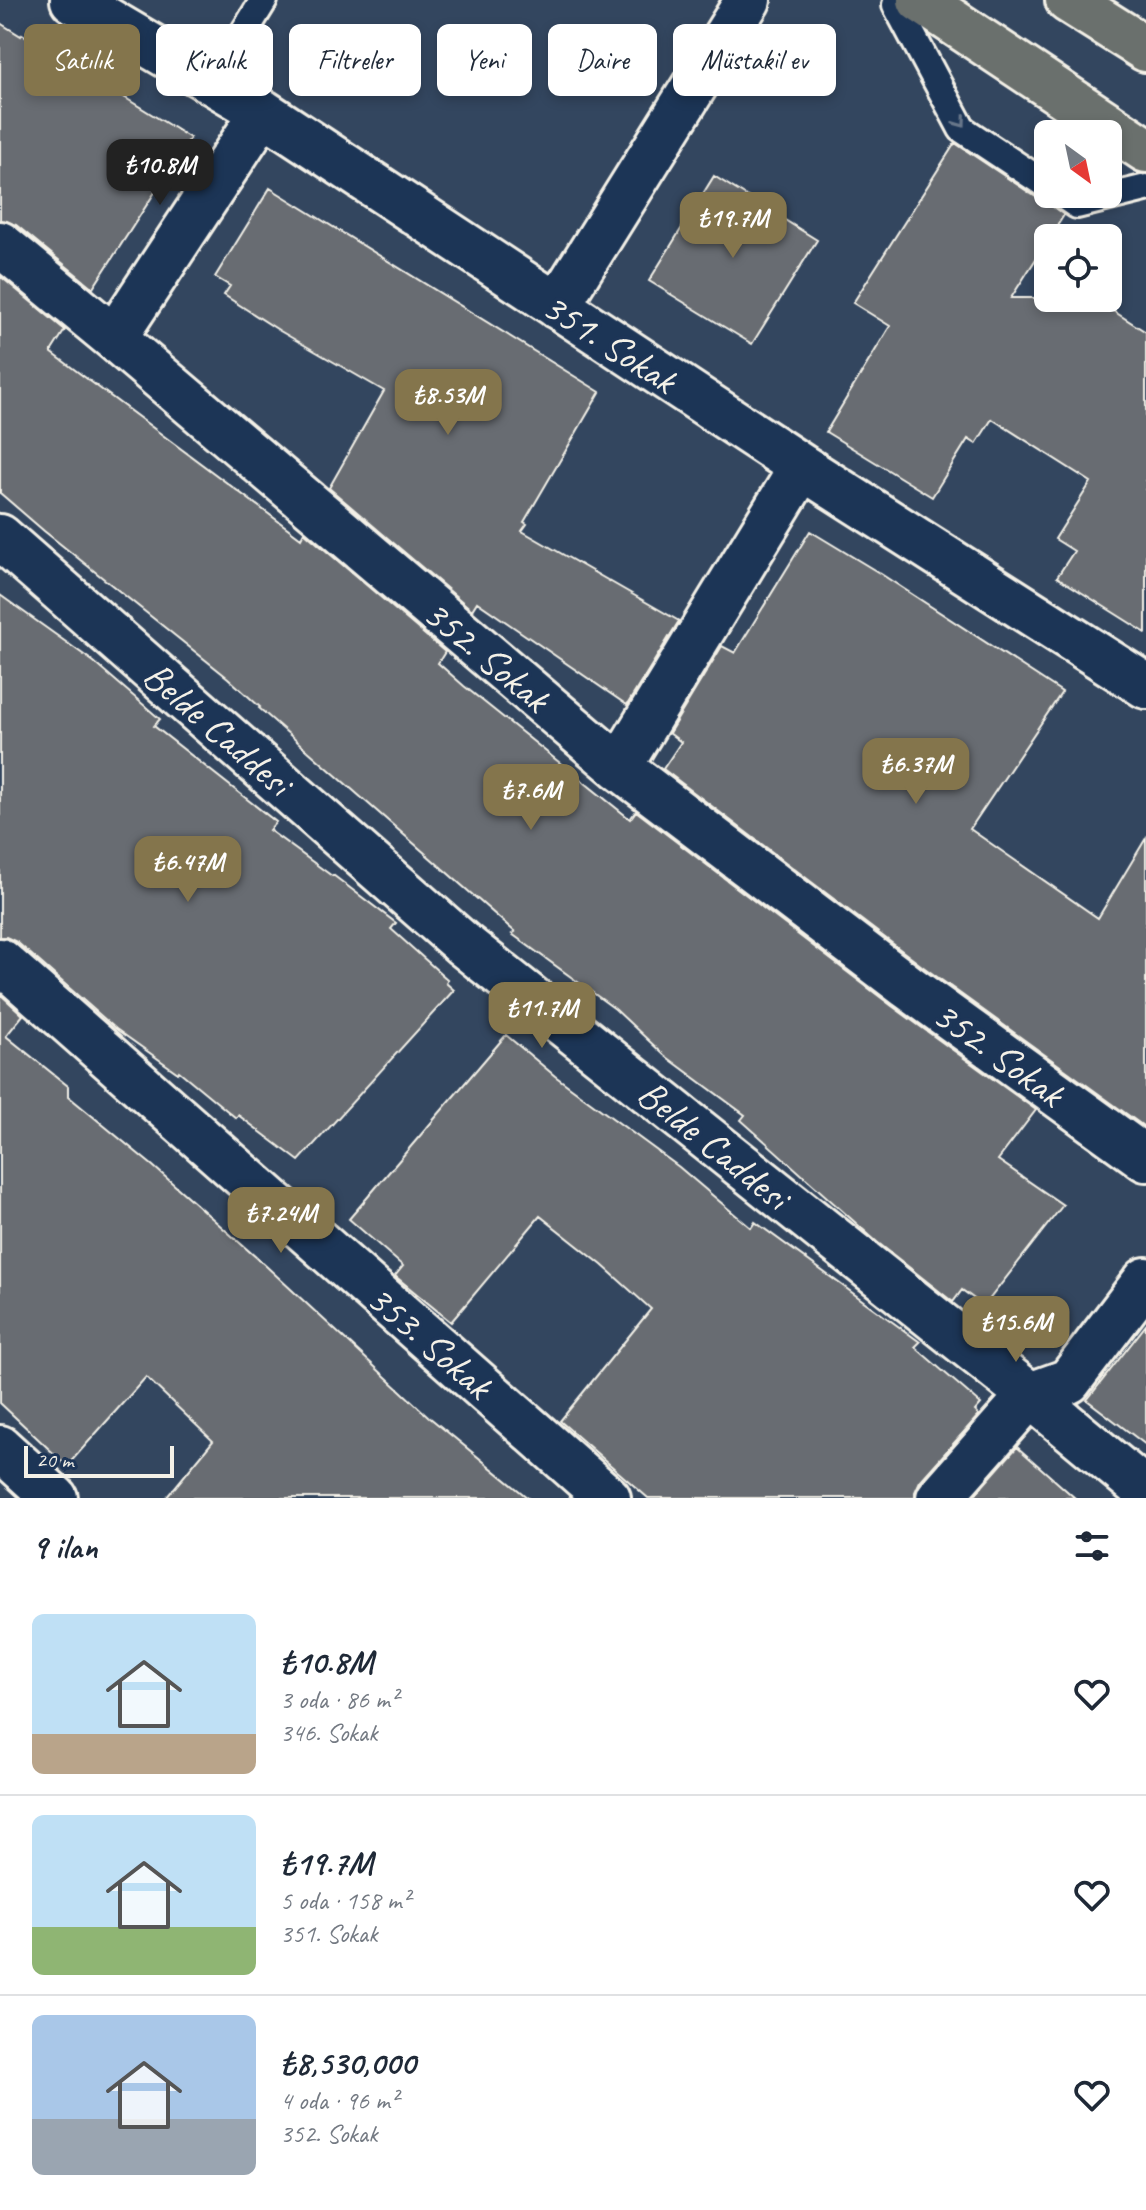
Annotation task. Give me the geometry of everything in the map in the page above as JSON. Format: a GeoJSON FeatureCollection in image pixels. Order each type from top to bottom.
{"type":"FeatureCollection","features":[{"type":"Feature","properties":{"kind":"main road"},"geometry":{"type":"LineString","coordinates":[[1068,0],[1146,49]]}},
{"type":"Feature","properties":{"kind":"main road"},"geometry":{"type":"LineString","coordinates":[[900,2],[1003,55],[1146,150]]}},
{"type":"Feature","properties":{"kind":"street","name":"351. Sokak"},"geometry":{"type":"LineString","coordinates":[[73,0],[156,49]]}},
{"type":"Feature","properties":{"kind":"street"},"geometry":{"type":"LineString","coordinates":[[557,306],[748,0]]}},
{"type":"Feature","properties":{"kind":"street","name":"351. Sokak"},"geometry":{"type":"LineString","coordinates":[[235,96],[802,467],[1146,686]]}},
{"type":"Feature","properties":{"kind":"street"},"geometry":{"type":"LineString","coordinates":[[114,338],[263,112]]}},
{"type":"Feature","properties":{"kind":"street","name":"352. Sokak"},"geometry":{"type":"LineString","coordinates":[[0,244],[619,767],[907,986],[1146,1159]]}},
{"type":"Feature","properties":{"kind":"street"},"geometry":{"type":"LineString","coordinates":[[619,767],[802,467]]}},
{"type":"Feature","properties":{"kind":"street","name":"Belde Caddesi"},"geometry":{"type":"LineString","coordinates":[[0,537],[463,944],[1030,1395],[1146,1491]]}},
{"type":"Feature","properties":{"kind":"street","name":"353. Sokak"},"geometry":{"type":"LineString","coordinates":[[0,961],[608,1498]]}},
{"type":"Feature","properties":{"kind":"street"},"geometry":{"type":"LineString","coordinates":[[939,1498],[1030,1395],[1069,1381],[1146,1280]]}},
{"type":"Feature","properties":{"kind":"street"},"geometry":{"type":"LineString","coordinates":[[0,1448],[55,1498]]}},
{"type":"Feature","properties":{"kind":"lane"},"geometry":{"type":"LineString","coordinates":[[249,24],[264,0]]}},
{"type":"Feature","properties":{"kind":"lane"},"geometry":{"type":"LineString","coordinates":[[900,2],[962,129],[1034,177]]}},
{"type":"Feature","properties":{"kind":"lane"},"geometry":{"type":"LineString","coordinates":[[1122,194],[1146,188]]}},
{"type":"Feature","properties":{"kind":"building"},"geometry":{"type":"Polygon","coordinates":[[[0,23],[24,35],[24,96],[122,96],[190,138],[93,288],[16,225],[0,220],[0,23]]]}},
{"type":"Feature","properties":{"kind":"building"},"geometry":{"type":"Polygon","coordinates":[[[955,143],[1034,196],[1034,208],[1055,208],[1064,215],[1058,224],[1034,224],[1034,262],[1011,298],[1034,298],[1034,312],[1115,312],[1146,332],[1146,633],[1057,577],[1074,551],[1055,539],[1091,482],[992,419],[976,444],[968,439],[932,497],[826,432],[890,326],[853,303],[955,143]]]}},
{"type":"Feature","properties":{"kind":"building"},"geometry":{"type":"Polygon","coordinates":[[[714,176],[817,240],[752,344],[649,281],[714,176]]]}},
{"type":"Feature","properties":{"kind":"building"},"geometry":{"type":"Polygon","coordinates":[[[270,188],[600,392],[524,522],[527,524],[522,531],[679,621],[627,705],[477,602],[472,610],[329,488],[384,391],[224,295],[230,286],[215,277],[270,188]]]}},
{"type":"Feature","properties":{"kind":"building"},"geometry":{"type":"Polygon","coordinates":[[[0,276],[65,330],[51,352],[301,538],[304,532],[445,652],[438,663],[464,686],[630,819],[636,811],[892,1006],[1036,1110],[998,1160],[1063,1205],[984,1306],[962,1290],[953,1302],[877,1242],[741,1120],[745,1115],[664,1055],[615,1009],[512,934],[515,932],[228,678],[0,493],[0,276]]]}},
{"type":"Feature","properties":{"kind":"building"},"geometry":{"type":"Polygon","coordinates":[[[810,531],[1062,692],[970,829],[1098,918],[1146,838],[1146,1128],[922,966],[663,769],[681,742],[669,733],[722,646],[735,653],[810,531]]]}},
{"type":"Feature","properties":{"kind":"building"},"geometry":{"type":"Polygon","coordinates":[[[0,595],[94,662],[160,719],[154,726],[276,822],[269,830],[396,923],[391,929],[448,980],[446,983],[454,990],[299,1161],[238,1115],[236,1118],[179,1071],[116,1029],[17,942],[0,937],[0,595]]]}},
{"type":"Feature","properties":{"kind":"building"},"geometry":{"type":"Polygon","coordinates":[[[0,994],[23,1015],[6,1036],[68,1086],[68,1096],[266,1266],[429,1417],[528,1498],[166,1498],[213,1441],[146,1377],[67,1466],[0,1403],[0,994]]]}},
{"type":"Feature","properties":{"kind":"building"},"geometry":{"type":"Polygon","coordinates":[[[506,1035],[555,1076],[679,1167],[751,1228],[755,1222],[920,1342],[915,1347],[981,1404],[975,1411],[979,1415],[920,1481],[915,1498],[648,1498],[560,1421],[651,1309],[540,1216],[451,1322],[395,1276],[403,1266],[349,1219],[506,1035]]]}},
{"type":"Feature","properties":{"kind":"building"},"geometry":{"type":"Polygon","coordinates":[[[1146,1325],[1146,1445],[1087,1400],[1146,1325]]]}},
{"type":"Feature","properties":{"kind":"building"},"geometry":{"type":"Polygon","coordinates":[[[1017,1447],[1075,1498],[972,1498],[1017,1447]]]}}]}
